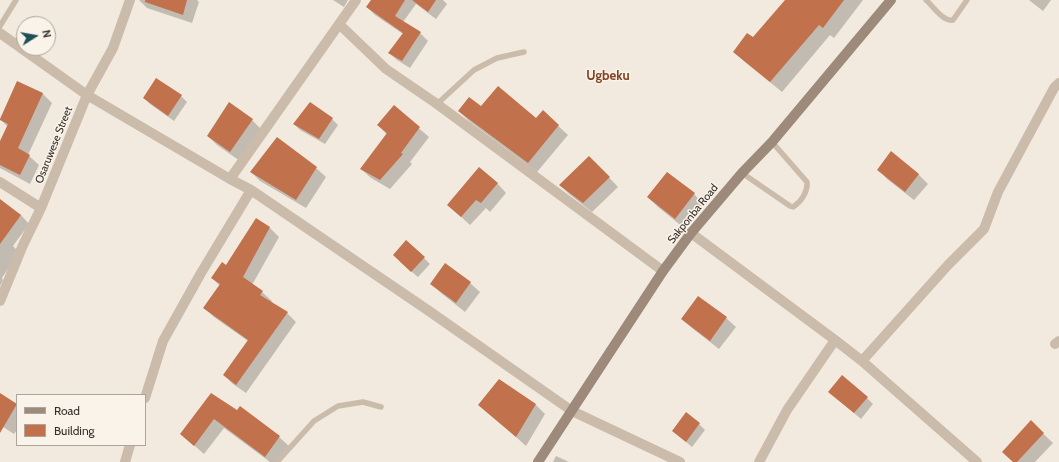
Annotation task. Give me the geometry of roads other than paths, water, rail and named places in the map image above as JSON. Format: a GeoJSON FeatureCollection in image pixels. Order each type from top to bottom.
{"type":"FeatureCollection","features":[{"type":"Feature","properties":{"kind":"main road","name":"Sakponba Road"},"geometry":{"type":"LineString","coordinates":[[538,462],[663,272],[691,234],[742,173],[772,142],[891,0]]}},
{"type":"Feature","properties":{"kind":"street","name":"Osaruwese Street"},"geometry":{"type":"LineString","coordinates":[[0,301],[23,245],[41,208],[87,95],[113,48],[130,0]]}},
{"type":"Feature","properties":{"kind":"street"},"geometry":{"type":"LineString","coordinates":[[230,179],[356,0]]}},
{"type":"Feature","properties":{"kind":"street"},"geometry":{"type":"LineString","coordinates":[[339,24],[386,69],[437,104],[663,272]]}},
{"type":"Feature","properties":{"kind":"street"},"geometry":{"type":"LineString","coordinates":[[0,33],[87,95],[251,190],[429,311],[572,411],[680,462]]}},
{"type":"Feature","properties":{"kind":"street"},"geometry":{"type":"LineString","coordinates":[[862,361],[948,265],[984,229],[998,192],[1054,88],[1059,83]]}},
{"type":"Feature","properties":{"kind":"street"},"geometry":{"type":"LineString","coordinates":[[0,182],[41,208]]}},
{"type":"Feature","properties":{"kind":"street"},"geometry":{"type":"LineString","coordinates":[[146,395],[163,341],[200,273],[251,190]]}},
{"type":"Feature","properties":{"kind":"street"},"geometry":{"type":"LineString","coordinates":[[691,234],[836,340],[977,462]]}},
{"type":"Feature","properties":{"kind":"street"},"geometry":{"type":"LineString","coordinates":[[759,462],[787,410],[836,340]]}},
{"type":"Feature","properties":{"kind":"street"},"geometry":{"type":"LineString","coordinates":[[125,462],[130,446]]}},
{"type":"Feature","properties":{"kind":"lane"},"geometry":{"type":"LineString","coordinates":[[0,26],[16,0]]}},
{"type":"Feature","properties":{"kind":"lane"},"geometry":{"type":"LineString","coordinates":[[926,0],[945,19],[950,21],[953,20],[967,0]]}},
{"type":"Feature","properties":{"kind":"lane"},"geometry":{"type":"LineString","coordinates":[[437,104],[474,70],[497,58],[524,52]]}},
{"type":"Feature","properties":{"kind":"lane"},"geometry":{"type":"LineString","coordinates":[[742,173],[790,206],[794,207],[798,204],[808,189],[807,182],[772,142]]}},
{"type":"Feature","properties":{"kind":"lane"},"geometry":{"type":"LineString","coordinates":[[277,462],[314,421],[338,406],[363,402],[382,407]]}},
{"type":"Feature","properties":{"kind":"district","name":"Ugbeku"},"geometry":{"type":"Point","coordinates":[608,76]}}]}
